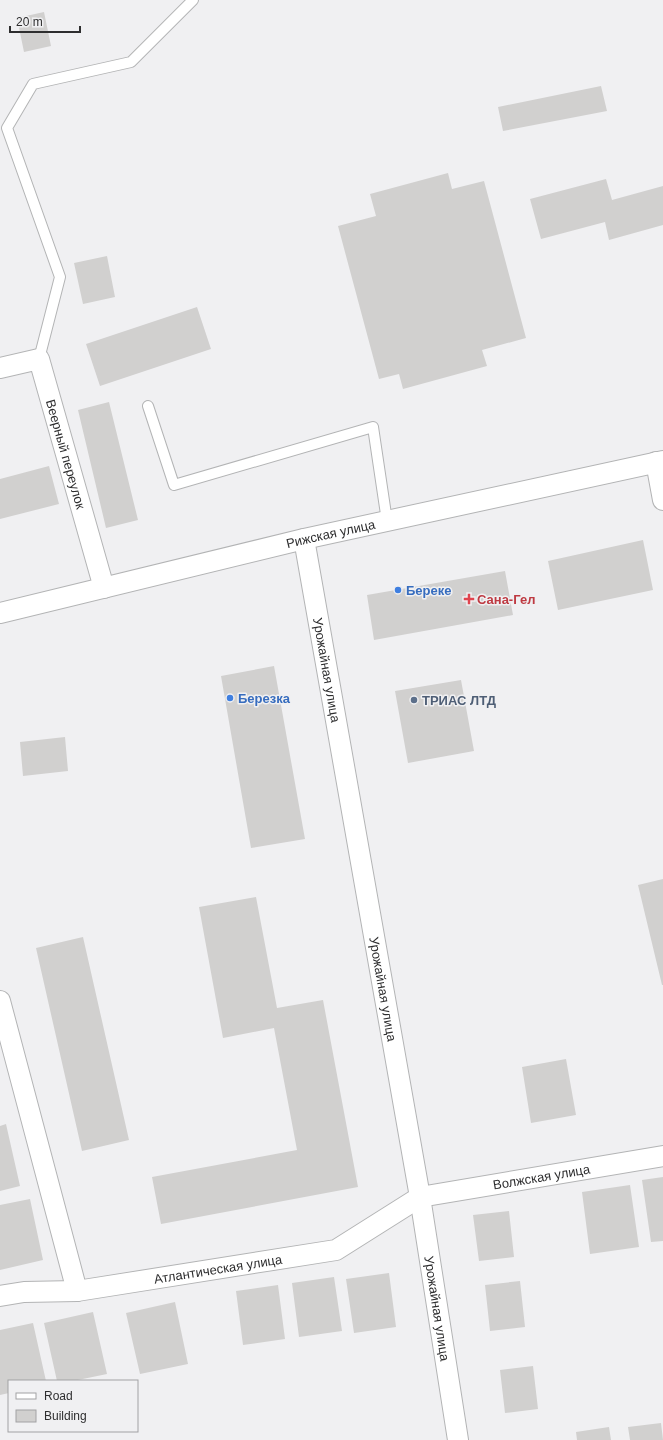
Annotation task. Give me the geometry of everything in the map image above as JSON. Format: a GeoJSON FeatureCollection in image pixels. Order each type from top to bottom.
{"type":"FeatureCollection","features":[{"type":"Feature","properties":{"kind":"street"},"geometry":{"type":"LineString","coordinates":[[0,368],[39,359]]}},
{"type":"Feature","properties":{"kind":"street","name":"Веерный переулок"},"geometry":{"type":"LineString","coordinates":[[39,359],[104,588]]}},
{"type":"Feature","properties":{"kind":"street"},"geometry":{"type":"LineString","coordinates":[[660,461],[663,500]]}},
{"type":"Feature","properties":{"kind":"street","name":"Рижская улица"},"geometry":{"type":"LineString","coordinates":[[0,613],[304,539],[660,461]]}},
{"type":"Feature","properties":{"kind":"street","name":"Урожайная улица"},"geometry":{"type":"LineString","coordinates":[[304,539],[420,1196],[458,1440]]}},
{"type":"Feature","properties":{"kind":"street"},"geometry":{"type":"LineString","coordinates":[[0,1001],[77,1291]]}},
{"type":"Feature","properties":{"kind":"street","name":"Волжская улица"},"geometry":{"type":"LineString","coordinates":[[420,1196],[663,1156]]}},
{"type":"Feature","properties":{"kind":"street","name":"Атлантическая улица"},"geometry":{"type":"LineString","coordinates":[[0,1296],[24,1292],[77,1291],[336,1250],[420,1196]]}},
{"type":"Feature","properties":{"kind":"lane"},"geometry":{"type":"LineString","coordinates":[[39,359],[60,277],[7,128],[33,84],[131,62],[193,0]]}},
{"type":"Feature","properties":{"kind":"lane"},"geometry":{"type":"LineString","coordinates":[[148,406],[174,484],[373,427],[387,521]]}},
{"type":"Feature","properties":{"kind":"building"},"geometry":{"type":"Polygon","coordinates":[[[44,12],[51,46],[24,52],[17,18],[44,12]]]}},
{"type":"Feature","properties":{"kind":"building"},"geometry":{"type":"Polygon","coordinates":[[[601,86],[607,111],[503,131],[498,107],[601,86]]]}},
{"type":"Feature","properties":{"kind":"building"},"geometry":{"type":"Polygon","coordinates":[[[448,173],[452,189],[484,181],[526,338],[482,350],[487,366],[403,389],[399,374],[379,379],[338,226],[376,216],[370,194],[448,173]]]}},
{"type":"Feature","properties":{"kind":"building"},"geometry":{"type":"Polygon","coordinates":[[[606,179],[612,200],[663,186],[663,225],[609,240],[605,222],[541,239],[530,199],[606,179]]]}},
{"type":"Feature","properties":{"kind":"building"},"geometry":{"type":"Polygon","coordinates":[[[107,256],[115,297],[83,304],[74,263],[107,256]]]}},
{"type":"Feature","properties":{"kind":"building"},"geometry":{"type":"Polygon","coordinates":[[[197,307],[211,349],[100,386],[86,344],[197,307]]]}},
{"type":"Feature","properties":{"kind":"building"},"geometry":{"type":"Polygon","coordinates":[[[109,402],[138,520],[106,528],[78,410],[109,402]]]}},
{"type":"Feature","properties":{"kind":"building"},"geometry":{"type":"Polygon","coordinates":[[[49,466],[59,504],[0,519],[0,479],[49,466]]]}},
{"type":"Feature","properties":{"kind":"building"},"geometry":{"type":"Polygon","coordinates":[[[643,540],[653,590],[558,610],[548,561],[643,540]]]}},
{"type":"Feature","properties":{"kind":"building"},"geometry":{"type":"Polygon","coordinates":[[[505,571],[513,615],[374,640],[367,595],[505,571]]]}},
{"type":"Feature","properties":{"kind":"building"},"geometry":{"type":"Polygon","coordinates":[[[274,666],[305,839],[251,848],[221,676],[274,666]]]}},
{"type":"Feature","properties":{"kind":"building"},"geometry":{"type":"Polygon","coordinates":[[[461,680],[474,751],[408,763],[395,691],[461,680]]]}},
{"type":"Feature","properties":{"kind":"building"},"geometry":{"type":"Polygon","coordinates":[[[65,737],[68,771],[23,776],[20,742],[65,737]]]}},
{"type":"Feature","properties":{"kind":"building"},"geometry":{"type":"Polygon","coordinates":[[[663,879],[663,985],[662,985],[638,885],[663,879]]]}},
{"type":"Feature","properties":{"kind":"building"},"geometry":{"type":"Polygon","coordinates":[[[256,897],[277,1008],[323,1000],[358,1187],[161,1224],[152,1177],[297,1150],[274,1028],[223,1038],[199,907],[256,897]]]}},
{"type":"Feature","properties":{"kind":"building"},"geometry":{"type":"Polygon","coordinates":[[[83,937],[129,1140],[82,1151],[36,948],[83,937]]]}},
{"type":"Feature","properties":{"kind":"building"},"geometry":{"type":"Polygon","coordinates":[[[566,1059],[576,1115],[531,1123],[522,1067],[566,1059]]]}},
{"type":"Feature","properties":{"kind":"building"},"geometry":{"type":"Polygon","coordinates":[[[6,1124],[20,1186],[0,1191],[0,1126],[6,1124]]]}},
{"type":"Feature","properties":{"kind":"building"},"geometry":{"type":"Polygon","coordinates":[[[663,1177],[663,1241],[651,1242],[642,1180],[663,1177]]]}},
{"type":"Feature","properties":{"kind":"building"},"geometry":{"type":"Polygon","coordinates":[[[630,1185],[639,1247],[590,1254],[582,1192],[630,1185]]]}},
{"type":"Feature","properties":{"kind":"building"},"geometry":{"type":"Polygon","coordinates":[[[30,1199],[43,1260],[0,1270],[0,1205],[30,1199]]]}},
{"type":"Feature","properties":{"kind":"building"},"geometry":{"type":"Polygon","coordinates":[[[509,1211],[514,1257],[479,1261],[473,1215],[509,1211]]]}},
{"type":"Feature","properties":{"kind":"building"},"geometry":{"type":"Polygon","coordinates":[[[389,1273],[396,1327],[354,1333],[346,1279],[389,1273]]]}},
{"type":"Feature","properties":{"kind":"building"},"geometry":{"type":"Polygon","coordinates":[[[334,1277],[342,1331],[299,1337],[292,1283],[334,1277]]]}},
{"type":"Feature","properties":{"kind":"building"},"geometry":{"type":"Polygon","coordinates":[[[520,1281],[525,1327],[490,1331],[485,1285],[520,1281]]]}},
{"type":"Feature","properties":{"kind":"building"},"geometry":{"type":"Polygon","coordinates":[[[278,1285],[285,1339],[243,1345],[236,1291],[278,1285]]]}},
{"type":"Feature","properties":{"kind":"building"},"geometry":{"type":"Polygon","coordinates":[[[175,1302],[188,1364],[140,1374],[126,1313],[175,1302]]]}},
{"type":"Feature","properties":{"kind":"building"},"geometry":{"type":"Polygon","coordinates":[[[93,1312],[107,1374],[78,1380],[57,1380],[44,1323],[93,1312]]]}},
{"type":"Feature","properties":{"kind":"building"},"geometry":{"type":"Polygon","coordinates":[[[33,1323],[46,1380],[8,1380],[8,1393],[0,1395],[0,1330],[33,1323]]]}},
{"type":"Feature","properties":{"kind":"building"},"geometry":{"type":"Polygon","coordinates":[[[533,1366],[538,1409],[505,1413],[500,1370],[533,1366]]]}},
{"type":"Feature","properties":{"kind":"building"},"geometry":{"type":"Polygon","coordinates":[[[661,1423],[663,1440],[630,1440],[628,1427],[661,1423]]]}},
{"type":"Feature","properties":{"kind":"building"},"geometry":{"type":"Polygon","coordinates":[[[609,1427],[611,1440],[577,1440],[576,1432],[609,1427]]]}},
{"type":"Feature","properties":{"kind":"place","name":"Береке"},"geometry":{"type":"Point","coordinates":[398,590]}},
{"type":"Feature","properties":{"kind":"place","name":"Сана-Гел"},"geometry":{"type":"Point","coordinates":[469,599]}},
{"type":"Feature","properties":{"kind":"place","name":"Березка"},"geometry":{"type":"Point","coordinates":[230,698]}},
{"type":"Feature","properties":{"kind":"place","name":"ТРИАС ЛТД"},"geometry":{"type":"Point","coordinates":[414,700]}}]}
